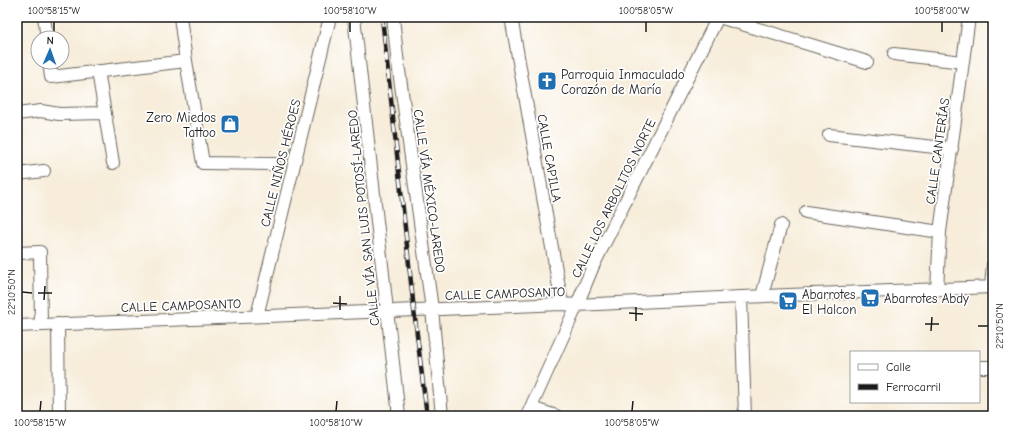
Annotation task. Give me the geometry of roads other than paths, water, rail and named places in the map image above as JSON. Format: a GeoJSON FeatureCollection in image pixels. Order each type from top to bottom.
{"type":"FeatureCollection","features":[{"type":"Feature","properties":{"kind":"street"},"geometry":{"type":"LineString","coordinates":[[44,17],[45,30]]}},
{"type":"Feature","properties":{"kind":"street"},"geometry":{"type":"LineString","coordinates":[[180,17],[203,164],[274,164]]}},
{"type":"Feature","properties":{"kind":"street","name":"CALLE NIÑOS HÉROES"},"geometry":{"type":"LineString","coordinates":[[257,316],[330,17]]}},
{"type":"Feature","properties":{"kind":"street","name":"CALLE VÍA SAN LUIS POTOSÍ-LAREDO"},"geometry":{"type":"LineString","coordinates":[[354,17],[399,416]]}},
{"type":"Feature","properties":{"kind":"street","name":"CALLE VÍA MÉXICO-LAREDO"},"geometry":{"type":"LineString","coordinates":[[393,17],[398,64],[432,309],[442,416]]}},
{"type":"Feature","properties":{"kind":"street","name":"CALLE CAPILLA"},"geometry":{"type":"LineString","coordinates":[[511,17],[562,304]]}},
{"type":"Feature","properties":{"kind":"street"},"geometry":{"type":"LineString","coordinates":[[719,17],[867,62]]}},
{"type":"Feature","properties":{"kind":"street","name":"CALLE LOS ARBOLITOS NORTE"},"geometry":{"type":"LineString","coordinates":[[529,412],[593,266],[719,17]]}},
{"type":"Feature","properties":{"kind":"street","name":"CALLE CANTERÍAS"},"geometry":{"type":"LineString","coordinates":[[937,290],[940,232],[969,17]]}},
{"type":"Feature","properties":{"kind":"street"},"geometry":{"type":"LineString","coordinates":[[894,54],[963,62]]}},
{"type":"Feature","properties":{"kind":"street"},"geometry":{"type":"LineString","coordinates":[[50,70],[51,77],[186,61]]}},
{"type":"Feature","properties":{"kind":"street"},"geometry":{"type":"LineString","coordinates":[[98,71],[113,163]]}},
{"type":"Feature","properties":{"kind":"street"},"geometry":{"type":"LineString","coordinates":[[17,114],[41,111],[59,114],[105,113]]}},
{"type":"Feature","properties":{"kind":"street"},"geometry":{"type":"LineString","coordinates":[[829,135],[952,149]]}},
{"type":"Feature","properties":{"kind":"street"},"geometry":{"type":"LineString","coordinates":[[17,174],[44,171]]}},
{"type":"Feature","properties":{"kind":"street"},"geometry":{"type":"LineString","coordinates":[[806,212],[940,232]]}},
{"type":"Feature","properties":{"kind":"street"},"geometry":{"type":"LineString","coordinates":[[762,296],[781,225]]}},
{"type":"Feature","properties":{"kind":"street"},"geometry":{"type":"LineString","coordinates":[[17,253],[40,252],[41,325]]}},
{"type":"Feature","properties":{"kind":"street"},"geometry":{"type":"LineString","coordinates":[[992,287],[993,265]]}},
{"type":"Feature","properties":{"kind":"street","name":"CALLE CAMPOSANTO"},"geometry":{"type":"LineString","coordinates":[[17,326],[562,304],[577,305],[992,287]]}},
{"type":"Feature","properties":{"kind":"street"},"geometry":{"type":"LineString","coordinates":[[741,297],[745,416]]}},
{"type":"Feature","properties":{"kind":"street"},"geometry":{"type":"LineString","coordinates":[[58,324],[59,416]]}},
{"type":"Feature","properties":{"kind":"street"},"geometry":{"type":"LineString","coordinates":[[980,367],[993,367]]}},
{"type":"Feature","properties":{"kind":"street"},"geometry":{"type":"LineString","coordinates":[[529,412],[556,416]]}},
{"type":"Feature","properties":{"kind":"railway"},"geometry":{"type":"LineString","coordinates":[[382,17],[427,416]]}},
{"type":"Feature","properties":{"kind":"place","name":"Parroquia Inmaculado Corazón de María"},"geometry":{"type":"Point","coordinates":[547,81]}},
{"type":"Feature","properties":{"kind":"place","name":"Zero Miedos Tattoo"},"geometry":{"type":"Point","coordinates":[230,124]}},
{"type":"Feature","properties":{"kind":"place","name":"Abarrotes Abdy"},"geometry":{"type":"Point","coordinates":[870,298]}},
{"type":"Feature","properties":{"kind":"place","name":"Abarrotes El Halcon"},"geometry":{"type":"Point","coordinates":[788,301]}}]}
